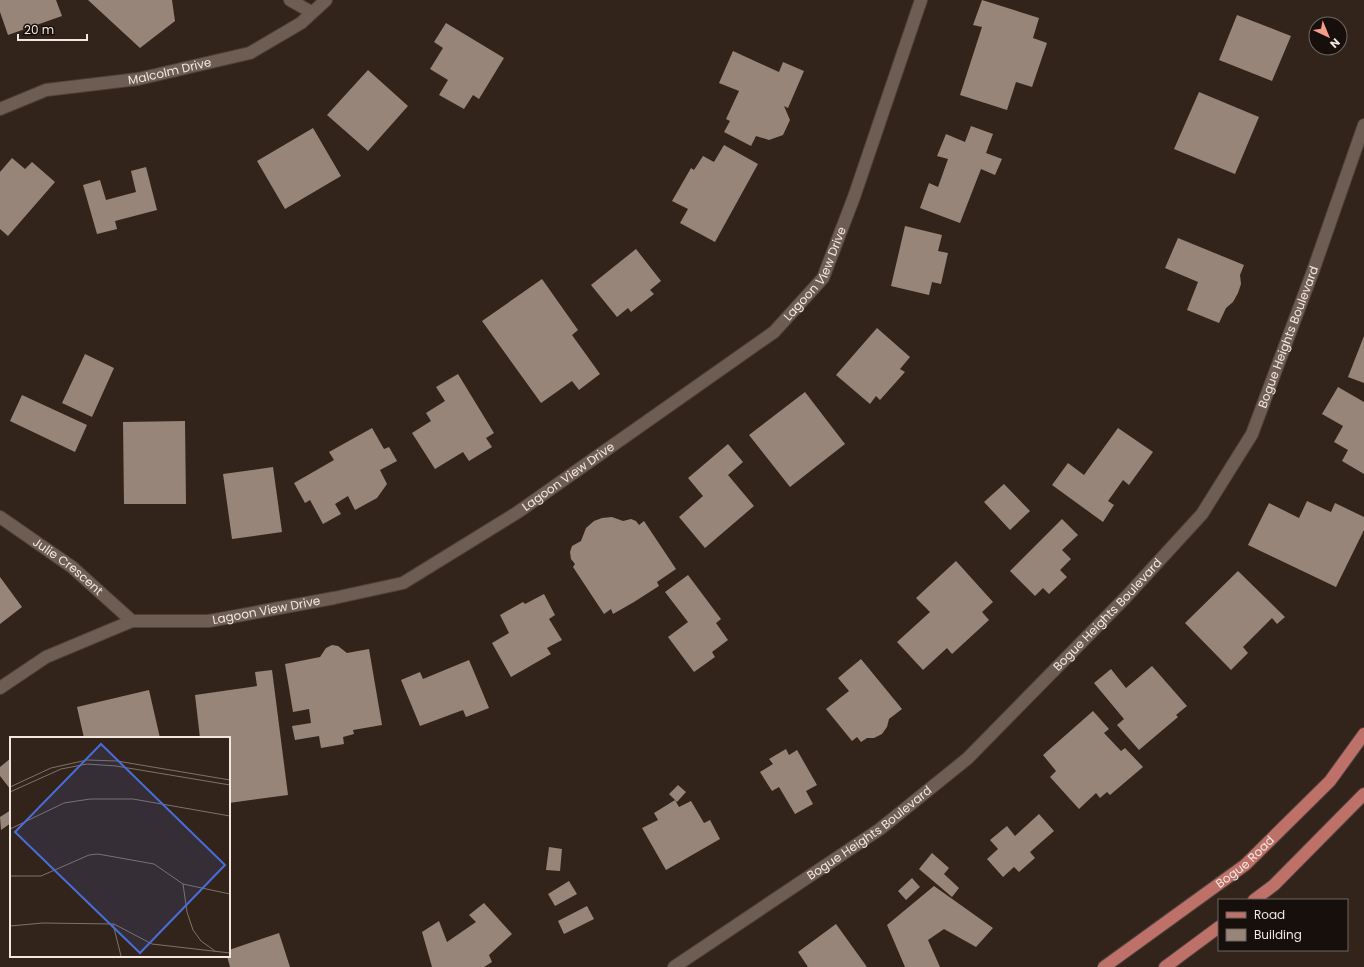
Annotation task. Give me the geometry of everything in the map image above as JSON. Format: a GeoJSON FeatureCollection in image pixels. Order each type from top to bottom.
{"type":"FeatureCollection","features":[{"type":"Feature","properties":{"kind":"main road","name":"Bogue Road"},"geometry":{"type":"LineString","coordinates":[[1104,967],[1245,865],[1330,781],[1364,734]]}},
{"type":"Feature","properties":{"kind":"main road"},"geometry":{"type":"LineString","coordinates":[[1255,899],[1274,885],[1364,794]]}},
{"type":"Feature","properties":{"kind":"main road"},"geometry":{"type":"LineString","coordinates":[[1165,967],[1218,928]]}},
{"type":"Feature","properties":{"kind":"street"},"geometry":{"type":"LineString","coordinates":[[290,0],[311,12]]}},
{"type":"Feature","properties":{"kind":"street","name":"Malcolm Drive"},"geometry":{"type":"LineString","coordinates":[[0,109],[46,90],[138,79],[250,53],[301,24],[311,12],[326,0]]}},
{"type":"Feature","properties":{"kind":"street","name":"Lagoon View Drive"},"geometry":{"type":"LineString","coordinates":[[0,688],[46,658],[132,621],[209,621],[334,598],[404,583],[518,512],[774,332],[823,278],[854,197],[920,0]]}},
{"type":"Feature","properties":{"kind":"street","name":"Bogue Heights Boulevard"},"geometry":{"type":"LineString","coordinates":[[674,967],[880,829],[968,758],[1126,597],[1202,514],[1252,434],[1313,271],[1364,125]]}},
{"type":"Feature","properties":{"kind":"street","name":"Julie Crescent"},"geometry":{"type":"LineString","coordinates":[[0,517],[72,567],[132,621]]}},
{"type":"Feature","properties":{"kind":"building"},"geometry":{"type":"Polygon","coordinates":[[[0,0],[56,0],[62,16],[8,35],[0,12],[0,0]]]}},
{"type":"Feature","properties":{"kind":"building"},"geometry":{"type":"Polygon","coordinates":[[[88,0],[172,0],[175,21],[140,48],[88,0]]]}},
{"type":"Feature","properties":{"kind":"building"},"geometry":{"type":"Polygon","coordinates":[[[982,0],[1039,18],[1033,38],[1047,43],[1032,87],[1016,82],[1007,110],[960,95],[982,27],[973,25],[982,0]]]}},
{"type":"Feature","properties":{"kind":"building"},"geometry":{"type":"Polygon","coordinates":[[[1237,15],[1291,36],[1272,81],[1219,60],[1237,15]]]}},
{"type":"Feature","properties":{"kind":"building"},"geometry":{"type":"Polygon","coordinates":[[[446,23],[504,58],[479,99],[473,95],[464,109],[439,95],[448,80],[430,69],[443,48],[434,42],[446,23]]]}},
{"type":"Feature","properties":{"kind":"building"},"geometry":{"type":"Polygon","coordinates":[[[733,51],[779,72],[783,62],[804,71],[788,108],[784,106],[790,120],[783,135],[769,140],[756,136],[751,146],[724,132],[730,121],[726,119],[739,91],[719,83],[733,51]]]}},
{"type":"Feature","properties":{"kind":"building"},"geometry":{"type":"Polygon","coordinates":[[[368,70],[408,106],[368,151],[327,115],[368,70]]]}},
{"type":"Feature","properties":{"kind":"building"},"geometry":{"type":"Polygon","coordinates":[[[1199,92],[1259,117],[1235,174],[1174,149],[1199,92]]]}},
{"type":"Feature","properties":{"kind":"building"},"geometry":{"type":"Polygon","coordinates":[[[971,126],[993,134],[986,153],[1002,159],[995,175],[981,169],[960,223],[920,208],[929,183],[938,187],[948,159],[937,156],[946,134],[965,142],[971,126]]]}},
{"type":"Feature","properties":{"kind":"building"},"geometry":{"type":"Polygon","coordinates":[[[313,128],[341,176],[285,209],[257,161],[313,128]]]}},
{"type":"Feature","properties":{"kind":"building"},"geometry":{"type":"Polygon","coordinates":[[[724,145],[758,164],[715,242],[680,223],[688,209],[672,201],[691,168],[694,170],[703,156],[714,162],[724,145]]]}},
{"type":"Feature","properties":{"kind":"building"},"geometry":{"type":"Polygon","coordinates":[[[12,158],[25,169],[32,162],[55,182],[8,236],[0,229],[0,172],[12,158]]]}},
{"type":"Feature","properties":{"kind":"building"},"geometry":{"type":"Polygon","coordinates":[[[146,167],[157,210],[115,221],[117,229],[97,234],[83,185],[100,180],[106,200],[136,192],[131,171],[146,167]]]}},
{"type":"Feature","properties":{"kind":"building"},"geometry":{"type":"Polygon","coordinates":[[[905,226],[942,235],[938,251],[948,253],[941,284],[932,282],[929,295],[891,286],[905,226]]]}},
{"type":"Feature","properties":{"kind":"building"},"geometry":{"type":"Polygon","coordinates":[[[1178,238],[1244,265],[1240,275],[1241,284],[1238,293],[1233,302],[1226,308],[1219,323],[1187,310],[1198,282],[1165,268],[1178,238]]]}},
{"type":"Feature","properties":{"kind":"building"},"geometry":{"type":"Polygon","coordinates":[[[636,249],[661,281],[650,290],[654,294],[631,312],[628,308],[617,317],[591,285],[636,249]]]}},
{"type":"Feature","properties":{"kind":"building"},"geometry":{"type":"Polygon","coordinates":[[[542,279],[578,330],[572,335],[600,374],[579,390],[572,381],[541,403],[482,321],[542,279]]]}},
{"type":"Feature","properties":{"kind":"building"},"geometry":{"type":"Polygon","coordinates":[[[877,328],[910,357],[900,369],[905,372],[880,400],[876,396],[870,404],[836,375],[877,328]]]}},
{"type":"Feature","properties":{"kind":"building"},"geometry":{"type":"Polygon","coordinates":[[[1364,336],[1364,383],[1348,377],[1364,336]]]}},
{"type":"Feature","properties":{"kind":"building"},"geometry":{"type":"Polygon","coordinates":[[[85,354],[114,368],[92,417],[62,403],[85,354]]]}},
{"type":"Feature","properties":{"kind":"building"},"geometry":{"type":"Polygon","coordinates":[[[458,374],[494,433],[486,438],[492,447],[469,461],[463,452],[435,469],[412,433],[431,421],[426,413],[445,401],[436,387],[458,374]]]}},
{"type":"Feature","properties":{"kind":"building"},"geometry":{"type":"Polygon","coordinates":[[[1338,387],[1364,402],[1364,474],[1342,461],[1348,450],[1334,442],[1343,426],[1322,414],[1338,387]]]}},
{"type":"Feature","properties":{"kind":"building"},"geometry":{"type":"Polygon","coordinates":[[[805,392],[845,444],[790,487],[749,435],[805,392]]]}},
{"type":"Feature","properties":{"kind":"building"},"geometry":{"type":"Polygon","coordinates":[[[22,395],[87,425],[75,452],[10,421],[22,395]]]}},
{"type":"Feature","properties":{"kind":"building"},"geometry":{"type":"Polygon","coordinates":[[[185,421],[186,504],[124,504],[123,422],[185,421]]]}},
{"type":"Feature","properties":{"kind":"building"},"geometry":{"type":"Polygon","coordinates":[[[372,428],[384,449],[389,447],[397,461],[380,470],[387,484],[377,498],[355,510],[348,496],[335,504],[341,514],[323,524],[310,500],[305,503],[294,483],[334,460],[329,452],[372,428]]]}},
{"type":"Feature","properties":{"kind":"building"},"geometry":{"type":"Polygon","coordinates":[[[1118,428],[1153,452],[1129,485],[1123,480],[1108,501],[1114,505],[1103,522],[1052,485],[1068,463],[1084,475],[1118,428]]]}},
{"type":"Feature","properties":{"kind":"building"},"geometry":{"type":"Polygon","coordinates":[[[728,444],[743,462],[728,475],[754,506],[705,548],[679,517],[703,496],[688,478],[728,444]]]}},
{"type":"Feature","properties":{"kind":"building"},"geometry":{"type":"Polygon","coordinates":[[[273,467],[282,532],[232,539],[223,474],[273,467]]]}},
{"type":"Feature","properties":{"kind":"building"},"geometry":{"type":"Polygon","coordinates":[[[1004,484],[1030,511],[1010,530],[984,502],[1004,484]]]}},
{"type":"Feature","properties":{"kind":"building"},"geometry":{"type":"Polygon","coordinates":[[[1307,501],[1331,512],[1335,503],[1364,517],[1364,530],[1336,587],[1248,545],[1269,503],[1299,518],[1307,501]]]}},
{"type":"Feature","properties":{"kind":"building"},"geometry":{"type":"Polygon","coordinates":[[[612,517],[623,521],[631,519],[636,521],[639,525],[644,521],[676,569],[657,582],[659,586],[634,602],[613,614],[611,609],[604,614],[573,567],[575,564],[571,559],[570,552],[572,546],[581,541],[586,528],[594,521],[612,517]]]}},
{"type":"Feature","properties":{"kind":"building"},"geometry":{"type":"Polygon","coordinates":[[[1062,519],[1078,535],[1062,550],[1071,559],[1060,570],[1067,577],[1049,594],[1043,588],[1035,596],[1010,571],[1062,519]]]}},
{"type":"Feature","properties":{"kind":"building"},"geometry":{"type":"Polygon","coordinates":[[[956,561],[993,602],[982,612],[989,620],[952,654],[947,648],[923,670],[897,642],[930,612],[916,598],[956,561]]]}},
{"type":"Feature","properties":{"kind":"building"},"geometry":{"type":"Polygon","coordinates":[[[1238,571],[1285,617],[1277,624],[1272,618],[1243,647],[1248,653],[1231,670],[1185,623],[1238,571]]]}},
{"type":"Feature","properties":{"kind":"building"},"geometry":{"type":"Polygon","coordinates":[[[688,575],[721,619],[716,623],[728,640],[712,652],[715,657],[694,672],[668,637],[688,622],[665,592],[688,575]]]}},
{"type":"Feature","properties":{"kind":"building"},"geometry":{"type":"Polygon","coordinates":[[[0,577],[22,607],[0,624],[0,577]]]}},
{"type":"Feature","properties":{"kind":"building"},"geometry":{"type":"Polygon","coordinates":[[[544,594],[555,615],[549,619],[562,640],[547,648],[551,654],[511,677],[492,643],[509,633],[500,615],[523,602],[525,604],[544,594]]]}},
{"type":"Feature","properties":{"kind":"building"},"geometry":{"type":"Polygon","coordinates":[[[332,645],[338,646],[347,653],[369,649],[382,725],[353,730],[354,734],[343,737],[344,744],[321,748],[319,736],[295,740],[292,726],[311,723],[309,709],[293,712],[285,664],[320,657],[326,648],[332,645]]]}},
{"type":"Feature","properties":{"kind":"building"},"geometry":{"type":"Polygon","coordinates":[[[861,659],[902,709],[889,719],[887,727],[882,734],[874,738],[867,738],[861,742],[857,737],[852,741],[826,709],[849,691],[838,678],[861,659]]]}},
{"type":"Feature","properties":{"kind":"building"},"geometry":{"type":"Polygon","coordinates":[[[469,660],[489,708],[466,717],[463,710],[420,726],[401,680],[420,672],[423,679],[469,660]]]}},
{"type":"Feature","properties":{"kind":"building"},"geometry":{"type":"Polygon","coordinates":[[[1152,666],[1187,706],[1176,715],[1178,717],[1139,750],[1117,725],[1124,719],[1094,683],[1111,669],[1126,688],[1152,666]]]}},
{"type":"Feature","properties":{"kind":"building"},"geometry":{"type":"Polygon","coordinates":[[[272,670],[288,795],[230,803],[230,737],[200,737],[195,695],[257,686],[255,672],[272,670]]]}},
{"type":"Feature","properties":{"kind":"building"},"geometry":{"type":"Polygon","coordinates":[[[149,690],[160,737],[84,737],[77,707],[149,690]]]}},
{"type":"Feature","properties":{"kind":"building"},"geometry":{"type":"Polygon","coordinates":[[[1093,711],[1109,729],[1104,733],[1121,751],[1125,748],[1143,767],[1110,795],[1107,792],[1100,798],[1096,793],[1079,809],[1050,777],[1056,771],[1043,755],[1093,711]]]}},
{"type":"Feature","properties":{"kind":"building"},"geometry":{"type":"Polygon","coordinates":[[[786,749],[789,755],[797,750],[817,785],[806,791],[813,804],[795,814],[779,787],[772,791],[760,772],[773,764],[769,759],[786,749]]]}},
{"type":"Feature","properties":{"kind":"building"},"geometry":{"type":"Polygon","coordinates":[[[10,759],[10,789],[0,776],[0,767],[10,759]]]}},
{"type":"Feature","properties":{"kind":"building"},"geometry":{"type":"Polygon","coordinates":[[[678,785],[686,792],[677,802],[669,794],[678,785]]]}},
{"type":"Feature","properties":{"kind":"building"},"geometry":{"type":"Polygon","coordinates":[[[675,800],[679,807],[691,801],[704,823],[710,820],[720,839],[666,870],[642,828],[658,820],[654,813],[675,800]]]}},
{"type":"Feature","properties":{"kind":"building"},"geometry":{"type":"Polygon","coordinates":[[[10,811],[10,824],[1,830],[0,817],[10,811]]]}},
{"type":"Feature","properties":{"kind":"building"},"geometry":{"type":"Polygon","coordinates":[[[1039,814],[1054,831],[1030,852],[1035,858],[1019,872],[1014,867],[1003,877],[987,859],[998,849],[990,840],[1007,826],[1015,836],[1039,814]]]}},
{"type":"Feature","properties":{"kind":"building"},"geometry":{"type":"Polygon","coordinates":[[[549,847],[562,849],[560,871],[546,870],[549,847]]]}},
{"type":"Feature","properties":{"kind":"building"},"geometry":{"type":"Polygon","coordinates":[[[932,853],[949,868],[944,874],[959,888],[952,897],[919,869],[932,853]]]}},
{"type":"Feature","properties":{"kind":"building"},"geometry":{"type":"Polygon","coordinates":[[[912,878],[920,887],[906,900],[898,891],[912,878]]]}},
{"type":"Feature","properties":{"kind":"building"},"geometry":{"type":"Polygon","coordinates":[[[569,881],[577,894],[555,906],[548,894],[569,881]]]}},
{"type":"Feature","properties":{"kind":"building"},"geometry":{"type":"Polygon","coordinates":[[[934,886],[993,928],[976,947],[944,929],[928,940],[940,967],[905,967],[887,925],[934,886]]]}},
{"type":"Feature","properties":{"kind":"building"},"geometry":{"type":"Polygon","coordinates":[[[484,903],[512,934],[489,955],[492,962],[484,967],[432,967],[422,932],[439,921],[447,942],[476,922],[469,915],[484,903]]]}},
{"type":"Feature","properties":{"kind":"building"},"geometry":{"type":"Polygon","coordinates":[[[587,906],[594,919],[564,934],[558,921],[587,906]]]}},
{"type":"Feature","properties":{"kind":"building"},"geometry":{"type":"Polygon","coordinates":[[[836,924],[867,967],[808,967],[798,952],[836,924]]]}},
{"type":"Feature","properties":{"kind":"building"},"geometry":{"type":"Polygon","coordinates":[[[279,933],[290,967],[230,967],[227,957],[230,957],[230,950],[279,933]]]}}]}
